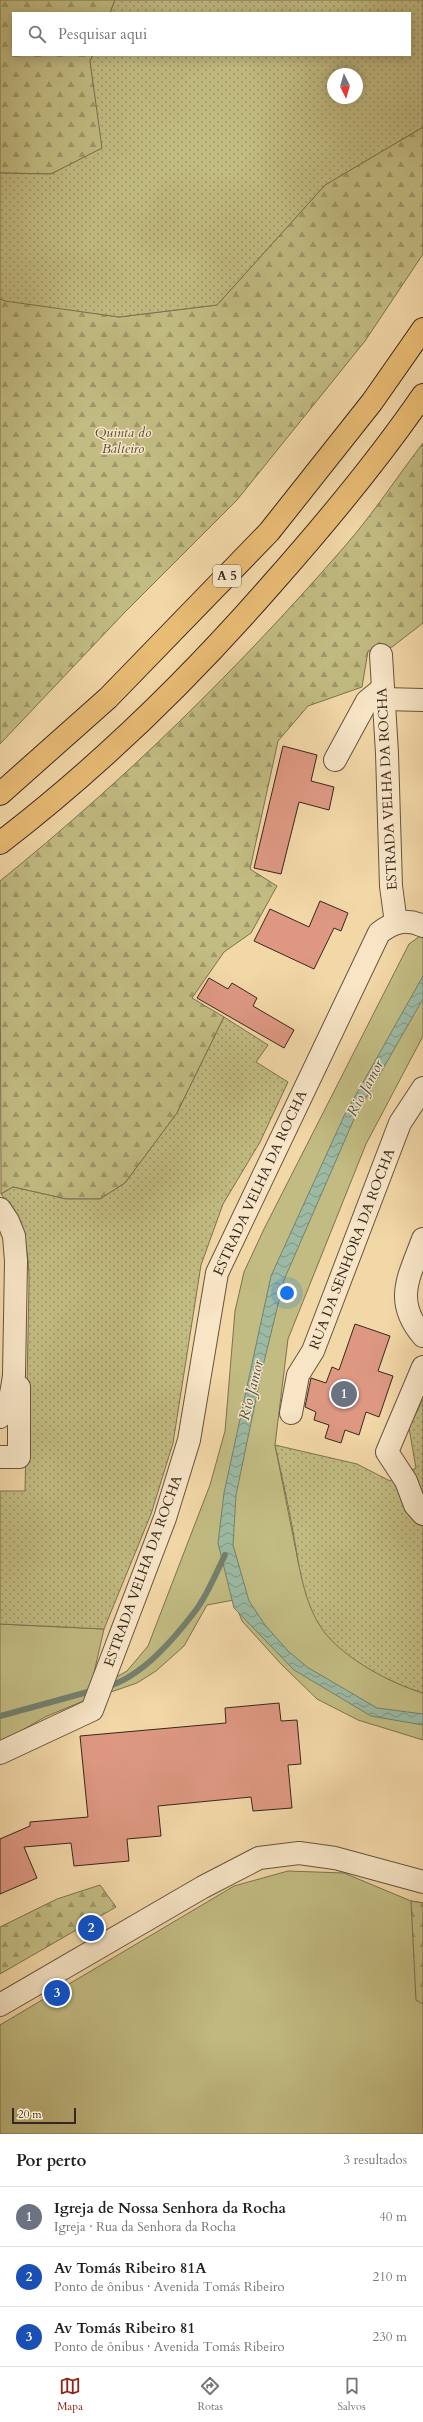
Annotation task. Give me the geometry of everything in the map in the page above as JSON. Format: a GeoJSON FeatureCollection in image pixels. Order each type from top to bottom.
{"type":"FeatureCollection","features":[{"type":"Feature","properties":{"kind":"highway","name":"A 5"},"geometry":{"type":"LineString","coordinates":[[0,794],[108,698],[269,532],[372,402],[423,329]]}},
{"type":"Feature","properties":{"kind":"highway"},"geometry":{"type":"LineString","coordinates":[[0,843],[52,801],[116,744],[161,702],[244,617],[335,513],[393,439],[423,395]]}},
{"type":"Feature","properties":{"kind":"street","name":"ESTRADA VELHA DA ROCHA"},"geometry":{"type":"LineString","coordinates":[[0,1753],[92,1710],[165,1518],[189,1440],[217,1273],[379,933],[390,924],[396,923],[391,886],[381,655]]}},
{"type":"Feature","properties":{"kind":"street"},"geometry":{"type":"LineString","coordinates":[[335,760],[367,701],[383,694],[423,700]]}},
{"type":"Feature","properties":{"kind":"street"},"geometry":{"type":"LineString","coordinates":[[396,923],[416,923],[423,926]]}},
{"type":"Feature","properties":{"kind":"street","name":"RUA DA SENHORA DA ROCHA"},"geometry":{"type":"LineString","coordinates":[[291,1413],[298,1375],[313,1351],[400,1123],[423,1088]]}},
{"type":"Feature","properties":{"kind":"street"},"geometry":{"type":"LineString","coordinates":[[0,1209],[8,1220],[14,1242],[16,1261],[16,1350],[20,1395],[9,1453]]}},
{"type":"Feature","properties":{"kind":"street"},"geometry":{"type":"LineString","coordinates":[[423,1239],[407,1284],[405,1304],[413,1325],[423,1336]]}},
{"type":"Feature","properties":{"kind":"street"},"geometry":{"type":"LineString","coordinates":[[0,1417],[7,1408],[12,1393],[16,1350]]}},
{"type":"Feature","properties":{"kind":"street"},"geometry":{"type":"LineString","coordinates":[[423,1367],[387,1452],[406,1481],[415,1505],[423,1514]]}},
{"type":"Feature","properties":{"kind":"street"},"geometry":{"type":"LineString","coordinates":[[0,1427],[11,1434],[9,1453]]}},
{"type":"Feature","properties":{"kind":"street"},"geometry":{"type":"LineString","coordinates":[[0,2005],[203,1887],[259,1858],[299,1852],[335,1858],[423,1882]]}},
{"type":"Feature","properties":{"kind":"green space"},"geometry":{"type":"Polygon","coordinates":[[[0,0],[115,0],[110,12],[12,12],[12,56],[92,56],[90,61],[103,148],[51,174],[0,173],[0,0]]]}},
{"type":"Feature","properties":{"kind":"green space"},"geometry":{"type":"Polygon","coordinates":[[[115,0],[423,0],[423,127],[325,185],[217,305],[119,317],[5,301],[0,299],[0,173],[51,174],[102,148],[90,61],[92,56],[411,56],[411,12],[110,12],[115,0]]]}},
{"type":"Feature","properties":{"kind":"green space","name":"Quinta do Balteiro"},"geometry":{"type":"Polygon","coordinates":[[[423,127],[423,254],[365,341],[237,500],[125,612],[0,744],[0,299],[119,317],[217,305],[325,185],[423,127]]]}},
{"type":"Feature","properties":{"kind":"green space"},"geometry":{"type":"Polygon","coordinates":[[[423,443],[423,623],[392,647],[368,651],[362,687],[308,706],[278,741],[250,869],[277,886],[251,933],[224,952],[192,998],[224,1017],[177,1113],[125,1183],[100,1199],[66,1199],[13,1187],[1,1194],[0,881],[92,803],[223,679],[345,546],[423,443]]]}},
{"type":"Feature","properties":{"kind":"green space"},"geometry":{"type":"Polygon","coordinates":[[[423,934],[423,1036],[366,1144],[288,1339],[275,1445],[299,1566],[388,1679],[423,1693],[423,1740],[358,1720],[317,1699],[281,1664],[242,1621],[234,1600],[207,1605],[184,1646],[156,1671],[137,1683],[108,1693],[109,1681],[127,1671],[148,1646],[210,1485],[225,1431],[235,1311],[244,1272],[264,1229],[409,944],[423,934]]]}},
{"type":"Feature","properties":{"kind":"green space"},"geometry":{"type":"Polygon","coordinates":[[[224,1017],[268,1045],[256,1062],[288,1082],[260,1142],[223,1204],[201,1265],[173,1443],[151,1514],[104,1629],[0,1624],[0,1491],[25,1491],[29,1284],[28,1259],[24,1236],[9,1205],[1,1194],[13,1187],[66,1199],[100,1199],[125,1183],[177,1113],[224,1017]]]}},
{"type":"Feature","properties":{"kind":"green space"},"geometry":{"type":"Polygon","coordinates":[[[423,1399],[423,1693],[383,1677],[357,1661],[334,1643],[317,1621],[311,1609],[302,1582],[275,1445],[357,1464],[390,1481],[416,1468],[409,1428],[423,1399]]]}},
{"type":"Feature","properties":{"kind":"green space"},"geometry":{"type":"Polygon","coordinates":[[[0,1624],[104,1629],[88,1699],[45,1717],[0,1743],[0,1624]]]}},
{"type":"Feature","properties":{"kind":"green space"},"geometry":{"type":"Polygon","coordinates":[[[288,1871],[344,1873],[411,1901],[423,1903],[423,2134],[0,2134],[0,2025],[234,1886],[288,1871]]]}},
{"type":"Feature","properties":{"kind":"green space"},"geometry":{"type":"Polygon","coordinates":[[[100,1885],[116,1907],[0,1974],[0,1927],[57,1899],[100,1885]]]}},
{"type":"Feature","properties":{"kind":"green space"},"geometry":{"type":"Polygon","coordinates":[[[411,1901],[423,1903],[423,2004],[416,2000],[411,1901]]]}},
{"type":"Feature","properties":{"kind":"water","name":"Rio Jamor"},"geometry":{"type":"Polygon","coordinates":[[[423,976],[423,999],[354,1119],[284,1280],[262,1370],[236,1495],[233,1545],[249,1601],[265,1625],[288,1651],[307,1667],[377,1708],[423,1714],[423,1725],[371,1716],[294,1670],[234,1608],[218,1543],[224,1493],[271,1276],[344,1116],[423,976]]]}},
{"type":"Feature","properties":{"kind":"building"},"geometry":{"type":"Polygon","coordinates":[[[283,746],[317,755],[311,781],[334,787],[329,810],[299,802],[281,874],[254,868],[283,746]]]}},
{"type":"Feature","properties":{"kind":"building"},"geometry":{"type":"Polygon","coordinates":[[[320,901],[348,913],[341,931],[334,928],[314,969],[254,941],[270,909],[309,927],[320,901]]]}},
{"type":"Feature","properties":{"kind":"building"},"geometry":{"type":"Polygon","coordinates":[[[209,978],[228,989],[232,983],[257,998],[253,1006],[294,1030],[284,1048],[197,998],[209,978]]]}},
{"type":"Feature","properties":{"kind":"building"},"geometry":{"type":"Polygon","coordinates":[[[355,1324],[390,1336],[378,1371],[393,1376],[379,1417],[366,1412],[359,1435],[345,1430],[341,1443],[325,1438],[329,1425],[314,1420],[316,1412],[305,1407],[311,1378],[326,1383],[332,1367],[339,1370],[355,1324]]]}},
{"type":"Feature","properties":{"kind":"building"},"geometry":{"type":"Polygon","coordinates":[[[279,1703],[281,1721],[297,1720],[301,1764],[288,1765],[292,1808],[253,1811],[251,1797],[158,1806],[161,1836],[127,1839],[129,1861],[74,1866],[71,1843],[24,1847],[37,1878],[0,1894],[0,1839],[30,1826],[30,1822],[88,1817],[80,1736],[226,1723],[225,1708],[279,1703]]]}},
{"type":"Feature","properties":{"kind":"waterway"},"geometry":{"type":"LineString","coordinates":[[106,1687],[132,1675],[156,1656],[178,1633],[200,1604],[225,1555]]}},
{"type":"Feature","properties":{"kind":"waterway"},"geometry":{"type":"LineString","coordinates":[[0,1716],[95,1690]]}},
{"type":"Feature","properties":{"kind":"place","name":"Igreja de Nossa Senhora da Rocha"},"geometry":{"type":"Point","coordinates":[344,1394]}},
{"type":"Feature","properties":{"kind":"place","name":"Av Tomás Ribeiro 81A"},"geometry":{"type":"Point","coordinates":[91,1928]}},
{"type":"Feature","properties":{"kind":"place","name":"Av Tomás Ribeiro 81"},"geometry":{"type":"Point","coordinates":[57,1993]}}]}
